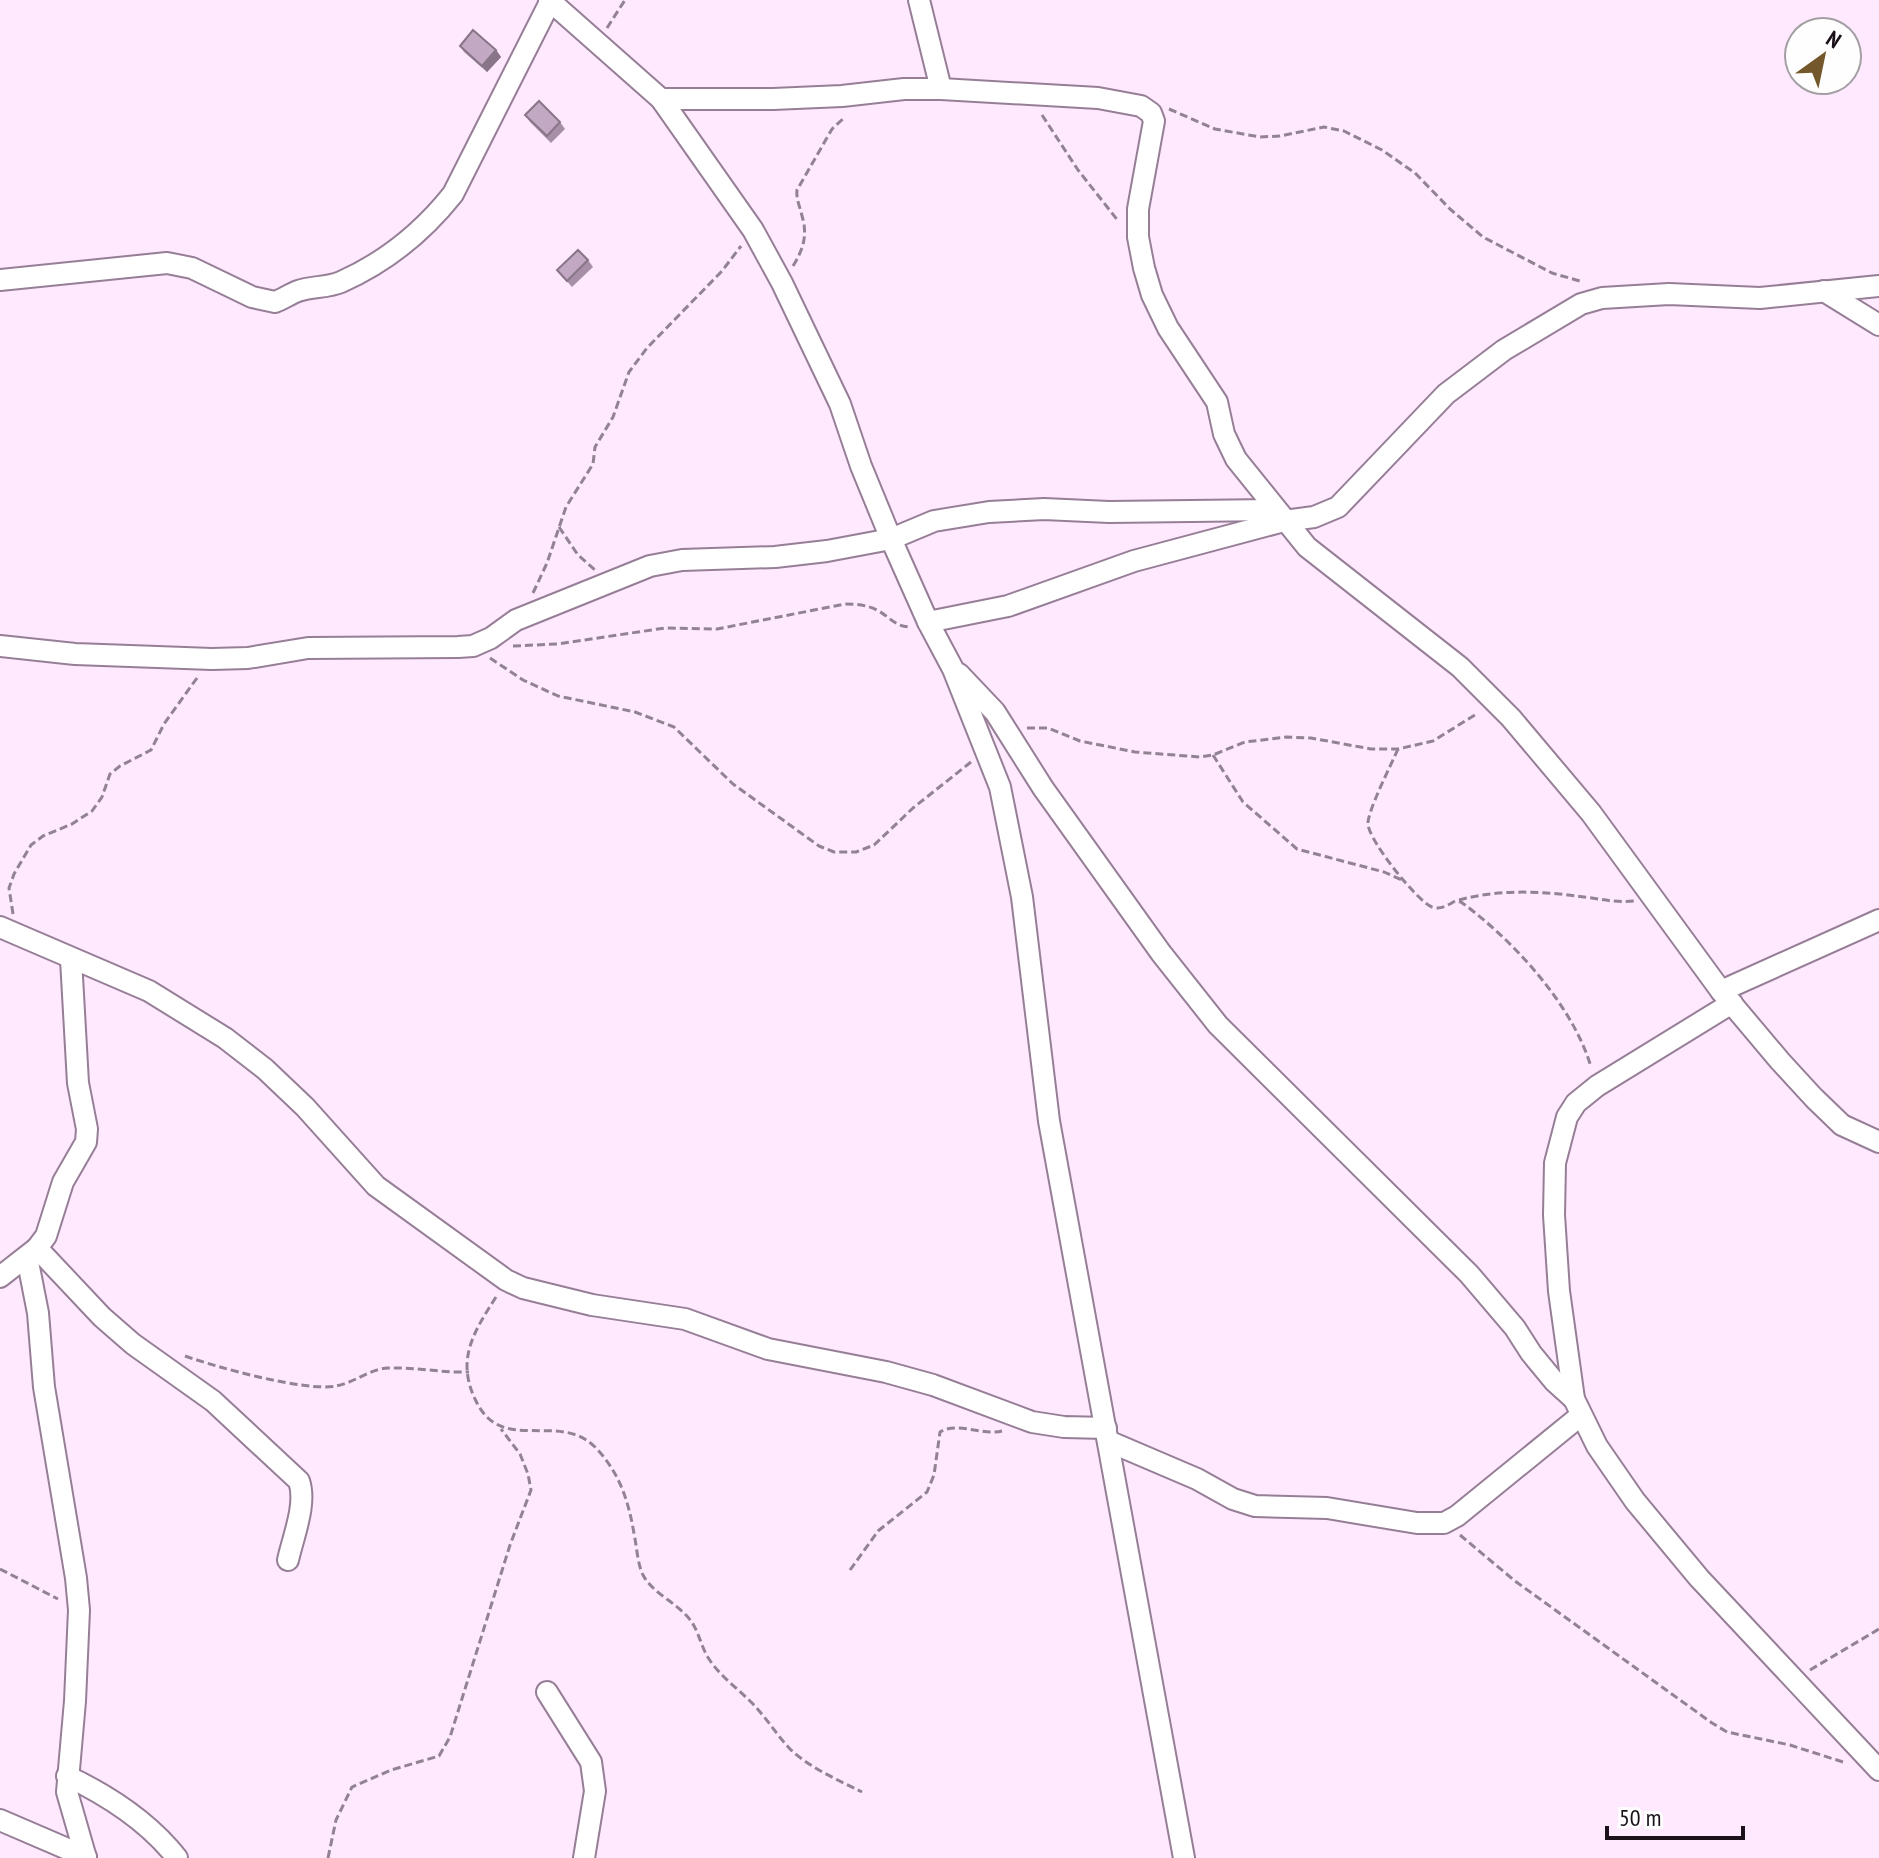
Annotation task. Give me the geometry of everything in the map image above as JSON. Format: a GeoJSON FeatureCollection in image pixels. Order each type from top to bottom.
{"type":"FeatureCollection","features":[{"type":"Feature","properties":{"kind":"street"},"geometry":{"type":"LineString","coordinates":[[919,0],[941,89]]}},
{"type":"Feature","properties":{"kind":"street"},"geometry":{"type":"LineString","coordinates":[[0,280],[167,263],[192,268],[252,297],[275,302],[296,291],[341,282],[408,243],[453,194],[550,1],[661,99],[753,230],[782,283],[840,404],[891,539],[953,669],[1000,787],[1017,868],[1049,1121],[1184,1858]]}},
{"type":"Feature","properties":{"kind":"street"},"geometry":{"type":"LineString","coordinates":[[661,99],[748,100],[941,89],[1125,102],[1141,106],[1151,113],[1154,121],[1138,209],[1138,237],[1148,282],[1168,328],[1217,402],[1229,448],[1307,547],[1460,667],[1511,718],[1591,813],[1726,997],[1814,1098],[1842,1125],[1879,1142]]}},
{"type":"Feature","properties":{"kind":"street"},"geometry":{"type":"LineString","coordinates":[[0,646],[103,655],[212,659],[248,658],[308,648],[482,642],[516,620],[650,566],[682,560],[775,557],[891,539],[934,521],[989,512],[1044,509],[1314,517],[1338,507],[1446,394],[1504,350],[1581,304],[1602,298],[1669,294],[1760,298],[1879,286]]}},
{"type":"Feature","properties":{"kind":"street"},"geometry":{"type":"LineString","coordinates":[[1824,291],[1879,325]]}},
{"type":"Feature","properties":{"kind":"street"},"geometry":{"type":"LineString","coordinates":[[928,622],[1008,606],[1134,561],[1280,516]]}},
{"type":"Feature","properties":{"kind":"street"},"geometry":{"type":"LineString","coordinates":[[953,669],[981,695],[1010,733],[1052,801],[1161,953],[1218,1025],[1469,1274],[1577,1408],[1635,1501],[1699,1578],[1873,1764]]}},
{"type":"Feature","properties":{"kind":"street"},"geometry":{"type":"LineString","coordinates":[[1577,1408],[1557,1266],[1554,1215],[1555,1163],[1567,1117],[1576,1103],[1597,1086],[1726,997],[1879,920]]}},
{"type":"Feature","properties":{"kind":"street"},"geometry":{"type":"LineString","coordinates":[[8,931],[149,991],[225,1038],[265,1069],[305,1107],[376,1186],[506,1280],[523,1288],[592,1305],[685,1319],[768,1349],[886,1372],[933,1385],[1032,1422],[1107,1435],[1233,1499],[1255,1506],[1327,1508],[1417,1523],[1444,1523],[1457,1516],[1577,1408]]}},
{"type":"Feature","properties":{"kind":"street"},"geometry":{"type":"LineString","coordinates":[[0,1277],[32,1252],[46,1236],[63,1182],[86,1142],[87,1129],[78,1083],[71,959]]}},
{"type":"Feature","properties":{"kind":"street"},"geometry":{"type":"LineString","coordinates":[[32,1252],[133,1344],[213,1401],[299,1481],[302,1495],[288,1560]]}},
{"type":"Feature","properties":{"kind":"street"},"geometry":{"type":"LineString","coordinates":[[32,1252],[44,1387],[79,1610],[67,1792],[86,1857]]}},
{"type":"Feature","properties":{"kind":"street"},"geometry":{"type":"LineString","coordinates":[[547,1692],[591,1762],[595,1791],[584,1858]]}},
{"type":"Feature","properties":{"kind":"street"},"geometry":{"type":"LineString","coordinates":[[67,1776],[103,1794],[137,1818],[166,1843],[177,1858]]}},
{"type":"Feature","properties":{"kind":"street"},"geometry":{"type":"LineString","coordinates":[[0,1820],[86,1857]]}},
{"type":"Feature","properties":{"kind":"path"},"geometry":{"type":"LineString","coordinates":[[598,42],[625,0]]}},
{"type":"Feature","properties":{"kind":"path"},"geometry":{"type":"LineString","coordinates":[[782,283],[803,245],[806,232],[796,199],[801,180],[832,129],[868,94]]}},
{"type":"Feature","properties":{"kind":"path"},"geometry":{"type":"LineString","coordinates":[[1038,94],[1044,121],[1124,229]]}},
{"type":"Feature","properties":{"kind":"path"},"geometry":{"type":"LineString","coordinates":[[1151,113],[1172,109],[1215,129],[1260,137],[1324,127],[1344,131],[1382,150],[1415,173],[1483,237],[1552,273],[1569,280],[1594,284],[1602,298]]}},
{"type":"Feature","properties":{"kind":"path"},"geometry":{"type":"LineString","coordinates":[[516,620],[539,580],[571,498],[593,464],[595,447],[613,417],[629,372],[670,323],[722,271],[753,230]]}},
{"type":"Feature","properties":{"kind":"path"},"geometry":{"type":"LineString","coordinates":[[559,527],[578,555],[610,582]]}},
{"type":"Feature","properties":{"kind":"path"},"geometry":{"type":"LineString","coordinates":[[482,642],[533,647],[665,628],[717,629],[845,604],[861,604],[878,611],[896,626],[928,622]]}},
{"type":"Feature","properties":{"kind":"path"},"geometry":{"type":"LineString","coordinates":[[482,642],[523,680],[558,696],[635,712],[674,727],[733,784],[819,846],[834,852],[856,852],[874,845],[913,808],[987,750]]}},
{"type":"Feature","properties":{"kind":"path"},"geometry":{"type":"LineString","coordinates":[[8,931],[9,888],[23,856],[43,836],[72,824],[92,811],[102,797],[110,774],[151,750],[164,724],[212,659]]}},
{"type":"Feature","properties":{"kind":"path"},"geometry":{"type":"LineString","coordinates":[[1010,733],[1023,728],[1048,728],[1080,741],[1135,752],[1200,757],[1245,742],[1287,737],[1311,738],[1371,749],[1398,749],[1433,741],[1496,704]]}},
{"type":"Feature","properties":{"kind":"path"},"geometry":{"type":"LineString","coordinates":[[1398,749],[1372,805],[1368,823],[1375,844],[1420,899],[1432,907],[1440,908],[1455,901],[1509,891],[1609,902],[1653,899]]}},
{"type":"Feature","properties":{"kind":"path"},"geometry":{"type":"LineString","coordinates":[[1213,755],[1243,802],[1297,849],[1384,872],[1409,884]]}},
{"type":"Feature","properties":{"kind":"path"},"geometry":{"type":"LineString","coordinates":[[1455,901],[1473,912],[1535,971],[1579,1034],[1597,1086]]}},
{"type":"Feature","properties":{"kind":"path"},"geometry":{"type":"LineString","coordinates":[[328,1858],[336,1820],[352,1787],[377,1775],[439,1756],[450,1737],[510,1545],[531,1490],[520,1454],[476,1402],[466,1360],[469,1341],[506,1280]]}},
{"type":"Feature","properties":{"kind":"path"},"geometry":{"type":"LineString","coordinates":[[186,1356],[312,1388],[338,1386],[376,1369],[469,1372]]}},
{"type":"Feature","properties":{"kind":"path"},"geometry":{"type":"LineString","coordinates":[[850,1570],[878,1531],[927,1492],[932,1484],[940,1432],[950,1427],[992,1434],[1032,1422]]}},
{"type":"Feature","properties":{"kind":"path"},"geometry":{"type":"LineString","coordinates":[[501,1429],[542,1429],[568,1433],[591,1444],[608,1461],[621,1481],[631,1512],[643,1574],[692,1621],[707,1656],[794,1752],[828,1775],[862,1792]]}},
{"type":"Feature","properties":{"kind":"path"},"geometry":{"type":"LineString","coordinates":[[1444,1523],[1515,1581],[1727,1732],[1790,1745],[1839,1761],[1873,1764]]}},
{"type":"Feature","properties":{"kind":"path"},"geometry":{"type":"LineString","coordinates":[[0,1569],[79,1610]]}},
{"type":"Feature","properties":{"kind":"path"},"geometry":{"type":"LineString","coordinates":[[1793,1680],[1879,1629]]}},
{"type":"Feature","properties":{"kind":"building"},"geometry":{"type":"Polygon","coordinates":[[[473,30],[496,50],[482,66],[460,46],[473,30]]]}},
{"type":"Feature","properties":{"kind":"building"},"geometry":{"type":"Polygon","coordinates":[[[539,101],[560,122],[547,136],[525,115],[539,101]]]}},
{"type":"Feature","properties":{"kind":"building"},"geometry":{"type":"Polygon","coordinates":[[[578,250],[588,260],[567,281],[557,270],[578,250]]]}}]}
